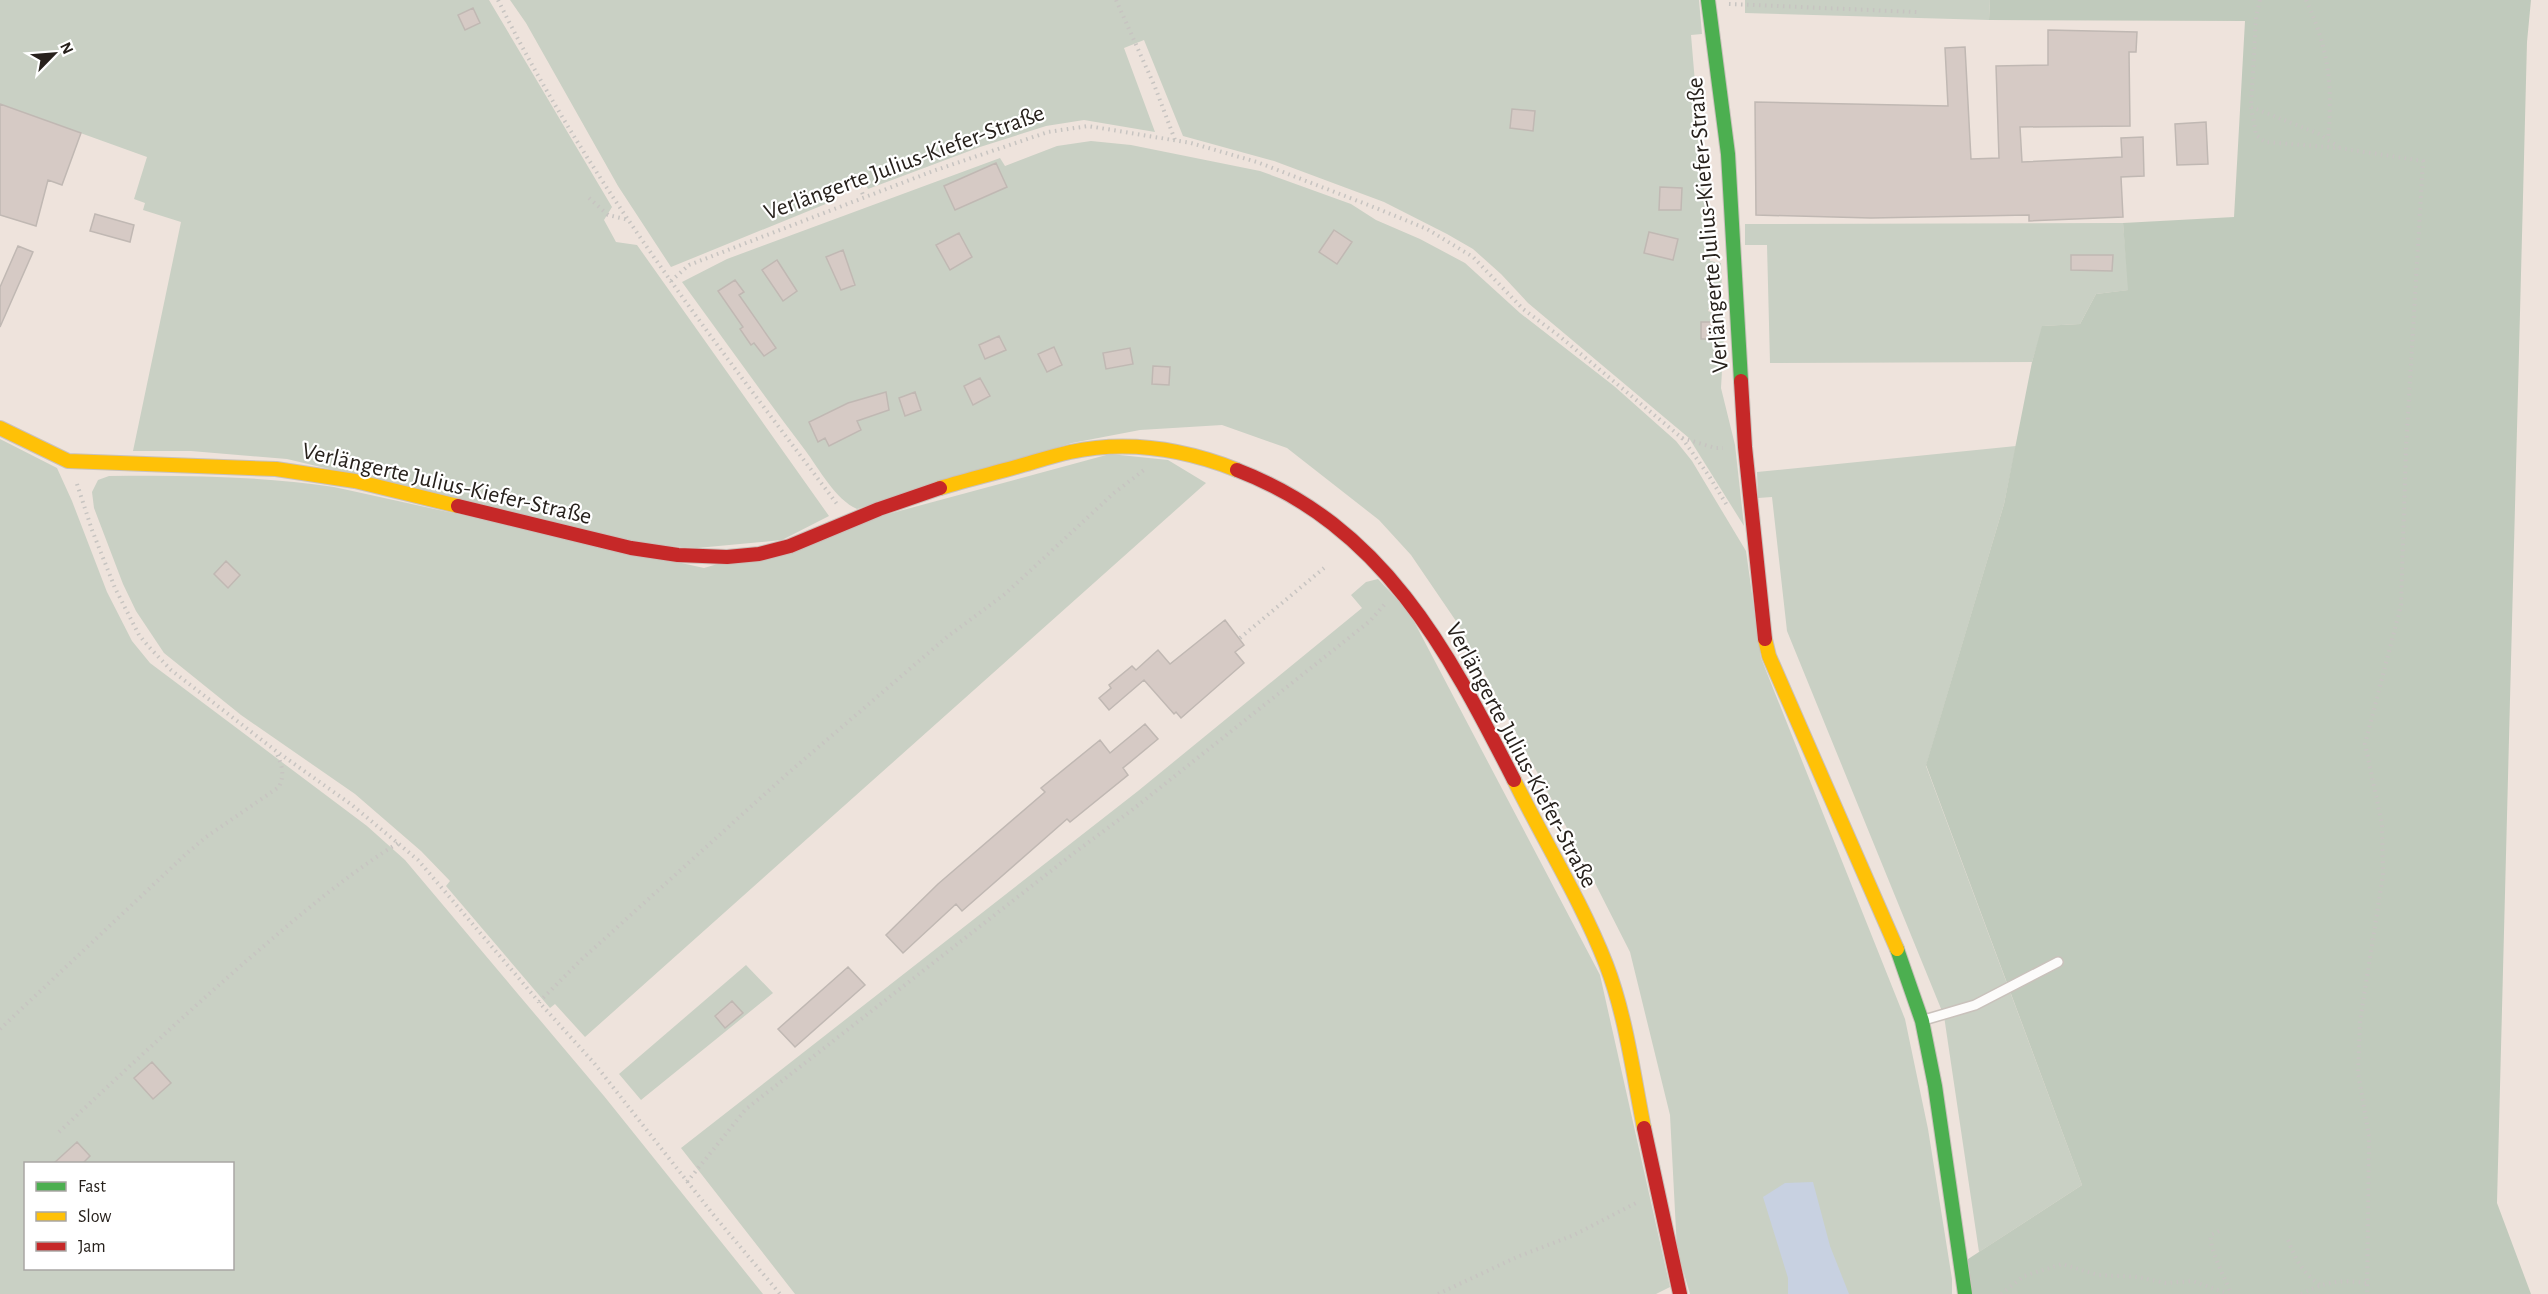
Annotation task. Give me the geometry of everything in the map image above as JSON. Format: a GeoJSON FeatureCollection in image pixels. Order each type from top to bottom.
{"type":"FeatureCollection","features":[{"type":"Feature","properties":{"kind":"street","name":"Verlängerte Julius-Kiefer-Straße"},"geometry":{"type":"LineString","coordinates":[[1708,0],[1728,154],[1745,447],[1757,558],[1760,612],[1769,656],[1899,954],[1922,1021],[1935,1086],[1965,1294]]}},
{"type":"Feature","properties":{"kind":"street","name":"Verlängerte Julius-Kiefer-Straße"},"geometry":{"type":"LineString","coordinates":[[0,428],[68,461],[276,469],[355,481],[631,548],[669,554],[732,557],[788,548],[941,487],[1072,452],[1130,447],[1171,449],[1238,468],[1316,508],[1356,540],[1398,585],[1436,638],[1477,708],[1602,953],[1623,1024],[1680,1294]]}},
{"type":"Feature","properties":{"kind":"lane"},"geometry":{"type":"LineString","coordinates":[[1922,1021],[1975,1005],[2058,962]]}},
{"type":"Feature","properties":{"kind":"path"},"geometry":{"type":"LineString","coordinates":[[498,0],[575,136],[629,220],[840,508],[848,523]]}},
{"type":"Feature","properties":{"kind":"path"},"geometry":{"type":"LineString","coordinates":[[1116,0],[1155,87],[1175,140]]}},
{"type":"Feature","properties":{"kind":"path"},"geometry":{"type":"LineString","coordinates":[[2260,0],[2256,17],[2251,107],[2256,135],[2265,141],[2339,148],[2423,161],[2406,448],[2401,605],[2365,744],[2382,824],[2383,875],[2360,1031],[2358,1073],[2369,1136],[2367,1294]]}},
{"type":"Feature","properties":{"kind":"path"},"geometry":{"type":"LineString","coordinates":[[2306,0],[2328,60],[2330,116],[2328,140]]}},
{"type":"Feature","properties":{"kind":"path"},"geometry":{"type":"LineString","coordinates":[[1745,4],[1917,12]]}},
{"type":"Feature","properties":{"kind":"path"},"geometry":{"type":"LineString","coordinates":[[2251,107],[2317,133],[2339,148]]}},
{"type":"Feature","properties":{"kind":"path","name":"Verlängerte Julius-Kiefer-Straße"},"geometry":{"type":"LineString","coordinates":[[671,280],[689,265],[997,148],[1069,128],[1088,126],[1175,140],[1257,162],[1376,208],[1452,242],[1473,256],[1523,309],[1682,438],[1709,476],[1733,517]]}},
{"type":"Feature","properties":{"kind":"path"},"geometry":{"type":"LineString","coordinates":[[855,176],[864,197]]}},
{"type":"Feature","properties":{"kind":"path"},"geometry":{"type":"LineString","coordinates":[[589,198],[608,215],[629,220]]}},
{"type":"Feature","properties":{"kind":"path","name":"Verlängerte Julius-Kiefer-Straße"},"geometry":{"type":"LineString","coordinates":[[1682,438],[1715,448],[1745,447]]}},
{"type":"Feature","properties":{"kind":"path"},"geometry":{"type":"LineString","coordinates":[[68,461],[115,588],[139,635],[171,669],[276,751],[352,805],[399,843],[440,884],[539,1002],[594,1063],[687,1182],[780,1294]]}},
{"type":"Feature","properties":{"kind":"path"},"geometry":{"type":"LineString","coordinates":[[539,1002],[582,959],[787,774],[947,637],[1005,594],[1114,493],[1146,468]]}},
{"type":"Feature","properties":{"kind":"path"},"geometry":{"type":"LineString","coordinates":[[1240,639],[1324,568]]}},
{"type":"Feature","properties":{"kind":"path"},"geometry":{"type":"LineString","coordinates":[[687,1182],[746,1109],[1132,810],[1370,621],[1398,585]]}},
{"type":"Feature","properties":{"kind":"path"},"geometry":{"type":"LineString","coordinates":[[0,1029],[186,854],[222,825],[279,787],[284,777],[282,763],[276,751]]}},
{"type":"Feature","properties":{"kind":"path"},"geometry":{"type":"LineString","coordinates":[[59,1132],[170,1028],[315,901],[399,843]]}},
{"type":"Feature","properties":{"kind":"path"},"geometry":{"type":"LineString","coordinates":[[1437,1294],[1517,1257],[1574,1235],[1636,1202],[1659,1200]]}},
{"type":"Feature","properties":{"kind":"path"},"geometry":{"type":"LineString","coordinates":[[2219,1232],[2211,1235],[2209,1243],[2224,1272],[2230,1294]]}},
{"type":"Feature","properties":{"kind":"path"},"geometry":{"type":"LineString","coordinates":[[2288,1240],[2296,1261],[2309,1277],[2320,1285]]}},
{"type":"Feature","properties":{"kind":"path"},"geometry":{"type":"LineString","coordinates":[[2001,1294],[2024,1276],[2062,1264],[2098,1275],[2138,1277],[2166,1283],[2193,1281],[2230,1294]]}},
{"type":"Feature","properties":{"kind":"path"},"geometry":{"type":"LineString","coordinates":[[2301,1294],[2320,1285],[2340,1280],[2366,1283]]}},
{"type":"Feature","properties":{"kind":"shaded area"},"geometry":{"type":"Polygon","coordinates":[[[0,0],[489,0],[612,207],[604,220],[616,242],[637,245],[829,516],[782,540],[697,548],[650,545],[287,459],[191,451],[133,451],[181,222],[143,210],[145,203],[134,199],[147,157],[0,104],[0,0]]]}},
{"type":"Feature","properties":{"kind":"shaded area"},"geometry":{"type":"Polygon","coordinates":[[[510,0],[1699,0],[1702,34],[1691,35],[1710,261],[1721,263],[1722,293],[1715,292],[1708,311],[1725,318],[1721,388],[1735,445],[1744,526],[1689,438],[1528,303],[1473,249],[1384,202],[1274,161],[1183,136],[1144,40],[1124,48],[1155,132],[1084,120],[1046,126],[980,147],[868,189],[861,174],[827,186],[833,201],[671,267],[618,186],[526,23],[510,0]]]}},
{"type":"Feature","properties":{"kind":"shaded area"},"geometry":{"type":"Polygon","coordinates":[[[1745,0],[1990,0],[1989,20],[1745,13],[1745,0]]]}},
{"type":"Feature","properties":{"kind":"shaded area"},"geometry":{"type":"Polygon","coordinates":[[[1091,141],[1131,145],[1260,171],[1351,204],[1376,220],[1420,239],[1465,263],[1520,313],[1614,386],[1676,441],[1692,461],[1746,551],[1761,658],[1905,1019],[1928,1129],[1952,1279],[1952,1294],[1690,1294],[1677,1250],[1670,1115],[1630,952],[1458,624],[1411,555],[1379,520],[1287,448],[1222,425],[1140,430],[1072,443],[857,509],[842,499],[828,483],[682,282],[727,259],[1000,158],[1005,166],[1057,146],[1091,141]]]}},
{"type":"Feature","properties":{"kind":"shaded area"},"geometry":{"type":"Polygon","coordinates":[[[2123,223],[2129,290],[2096,294],[2080,324],[2043,326],[2032,362],[1770,363],[1767,245],[1745,245],[1745,224],[2123,223]]]}},
{"type":"Feature","properties":{"kind":"shaded area"},"geometry":{"type":"Polygon","coordinates":[[[0,439],[57,468],[107,592],[132,641],[150,663],[367,826],[405,860],[604,1096],[763,1294],[0,1294],[0,439]]]}},
{"type":"Feature","properties":{"kind":"shaded area"},"geometry":{"type":"Polygon","coordinates":[[[2016,446],[2004,504],[1926,766],[2082,1185],[1979,1252],[1944,1016],[1787,631],[1772,497],[1758,498],[1757,472],[2016,446]]]}},
{"type":"Feature","properties":{"kind":"shaded area"},"geometry":{"type":"Polygon","coordinates":[[[1110,454],[1168,460],[1206,483],[585,1037],[555,1004],[550,1008],[446,886],[450,881],[421,851],[355,794],[241,715],[164,653],[136,611],[123,584],[94,508],[92,492],[98,480],[109,476],[222,477],[306,483],[334,487],[704,568],[881,516],[1110,454]]]}},
{"type":"Feature","properties":{"kind":"shaded area"},"geometry":{"type":"Polygon","coordinates":[[[1378,579],[1409,612],[1600,975],[1670,1287],[1656,1294],[795,1294],[681,1148],[1138,791],[1362,608],[1351,595],[1366,582],[1378,579]]]}},
{"type":"Feature","properties":{"kind":"shaded area"},"geometry":{"type":"Polygon","coordinates":[[[746,965],[773,993],[641,1100],[619,1074],[746,965]]]}},
{"type":"Feature","properties":{"kind":"green space"},"geometry":{"type":"Polygon","coordinates":[[[1990,0],[2531,0],[2527,42],[2497,1203],[2531,1294],[1971,1294],[1965,1261],[2082,1185],[1926,765],[2004,504],[2032,362],[2042,326],[2080,324],[2096,294],[2128,290],[2123,223],[2234,217],[2245,21],[1989,20],[1990,0]]]}},
{"type":"Feature","properties":{"kind":"water"},"geometry":{"type":"Polygon","coordinates":[[[1813,1182],[1830,1246],[1849,1294],[1788,1294],[1788,1278],[1763,1197],[1785,1183],[1813,1182]]]}},
{"type":"Feature","properties":{"kind":"building"},"geometry":{"type":"Polygon","coordinates":[[[473,8],[480,23],[465,30],[458,15],[473,8]]]}},
{"type":"Feature","properties":{"kind":"building"},"geometry":{"type":"Polygon","coordinates":[[[2048,30],[2137,32],[2136,52],[2129,52],[2130,126],[2020,127],[2022,162],[2122,157],[2121,138],[2143,137],[2144,176],[2121,177],[2123,217],[2029,221],[2029,215],[1871,218],[1756,215],[1755,102],[1948,106],[1945,48],[1965,47],[1971,159],[1999,158],[1996,66],[2048,65],[2048,30]]]}},
{"type":"Feature","properties":{"kind":"building"},"geometry":{"type":"Polygon","coordinates":[[[0,104],[81,133],[62,185],[48,180],[36,226],[0,215],[0,104]]]}},
{"type":"Feature","properties":{"kind":"building"},"geometry":{"type":"Polygon","coordinates":[[[1512,109],[1535,111],[1533,131],[1510,128],[1512,109]]]}},
{"type":"Feature","properties":{"kind":"building"},"geometry":{"type":"Polygon","coordinates":[[[2206,122],[2208,164],[2177,165],[2175,124],[2206,122]]]}},
{"type":"Feature","properties":{"kind":"building"},"geometry":{"type":"Polygon","coordinates":[[[996,163],[1007,187],[955,210],[944,186],[996,163]]]}},
{"type":"Feature","properties":{"kind":"building"},"geometry":{"type":"Polygon","coordinates":[[[1660,187],[1682,188],[1681,210],[1659,210],[1660,187]]]}},
{"type":"Feature","properties":{"kind":"building"},"geometry":{"type":"Polygon","coordinates":[[[95,214],[134,225],[130,242],[90,231],[95,214]]]}},
{"type":"Feature","properties":{"kind":"building"},"geometry":{"type":"Polygon","coordinates":[[[1334,230],[1352,242],[1337,264],[1319,252],[1334,230]]]}},
{"type":"Feature","properties":{"kind":"building"},"geometry":{"type":"Polygon","coordinates":[[[1649,232],[1678,239],[1673,260],[1644,253],[1649,232]]]}},
{"type":"Feature","properties":{"kind":"building"},"geometry":{"type":"Polygon","coordinates":[[[959,233],[972,257],[950,270],[936,245],[959,233]]]}},
{"type":"Feature","properties":{"kind":"building"},"geometry":{"type":"Polygon","coordinates":[[[18,246],[33,252],[0,327],[0,287],[18,246]]]}},
{"type":"Feature","properties":{"kind":"building"},"geometry":{"type":"Polygon","coordinates":[[[843,250],[855,285],[841,290],[826,257],[843,250]]]}},
{"type":"Feature","properties":{"kind":"building"},"geometry":{"type":"Polygon","coordinates":[[[2071,255],[2113,255],[2112,271],[2071,270],[2071,255]]]}},
{"type":"Feature","properties":{"kind":"building"},"geometry":{"type":"Polygon","coordinates":[[[777,260],[797,291],[783,301],[762,270],[777,260]]]}},
{"type":"Feature","properties":{"kind":"building"},"geometry":{"type":"Polygon","coordinates":[[[735,280],[744,292],[739,295],[776,348],[764,356],[754,343],[751,345],[740,329],[743,327],[718,291],[735,280]]]}},
{"type":"Feature","properties":{"kind":"building"},"geometry":{"type":"Polygon","coordinates":[[[1701,322],[1719,322],[1718,339],[1701,339],[1701,322]]]}},
{"type":"Feature","properties":{"kind":"building"},"geometry":{"type":"Polygon","coordinates":[[[999,336],[1006,350],[985,359],[979,345],[999,336]]]}},
{"type":"Feature","properties":{"kind":"building"},"geometry":{"type":"Polygon","coordinates":[[[1054,347],[1062,365],[1047,372],[1038,354],[1054,347]]]}},
{"type":"Feature","properties":{"kind":"building"},"geometry":{"type":"Polygon","coordinates":[[[1130,348],[1133,364],[1106,369],[1103,353],[1130,348]]]}},
{"type":"Feature","properties":{"kind":"building"},"geometry":{"type":"Polygon","coordinates":[[[1153,366],[1170,367],[1169,385],[1152,384],[1153,366]]]}},
{"type":"Feature","properties":{"kind":"building"},"geometry":{"type":"Polygon","coordinates":[[[980,378],[990,396],[973,405],[964,386],[980,378]]]}},
{"type":"Feature","properties":{"kind":"building"},"geometry":{"type":"Polygon","coordinates":[[[886,392],[889,410],[857,421],[861,430],[829,446],[825,438],[818,442],[809,422],[848,403],[886,392]]]}},
{"type":"Feature","properties":{"kind":"building"},"geometry":{"type":"Polygon","coordinates":[[[915,392],[921,410],[905,416],[899,398],[915,392]]]}},
{"type":"Feature","properties":{"kind":"building"},"geometry":{"type":"Polygon","coordinates":[[[226,561],[240,575],[228,588],[214,574],[226,561]]]}},
{"type":"Feature","properties":{"kind":"building"},"geometry":{"type":"Polygon","coordinates":[[[1225,620],[1244,645],[1235,652],[1244,663],[1181,718],[1176,712],[1174,714],[1144,680],[1109,710],[1099,698],[1111,688],[1109,685],[1132,666],[1136,670],[1158,650],[1170,664],[1225,620]]]}},
{"type":"Feature","properties":{"kind":"building"},"geometry":{"type":"Polygon","coordinates":[[[1145,724],[1158,739],[1123,768],[1128,775],[1070,822],[1067,819],[962,911],[956,904],[903,953],[886,935],[938,884],[1045,792],[1041,788],[1100,740],[1110,753],[1145,724]]]}},
{"type":"Feature","properties":{"kind":"building"},"geometry":{"type":"Polygon","coordinates":[[[848,967],[865,985],[795,1047],[778,1029],[848,967]]]}},
{"type":"Feature","properties":{"kind":"building"},"geometry":{"type":"Polygon","coordinates":[[[732,1001],[743,1013],[725,1028],[715,1016],[732,1001]]]}},
{"type":"Feature","properties":{"kind":"building"},"geometry":{"type":"Polygon","coordinates":[[[152,1062],[171,1083],[153,1099],[134,1078],[152,1062]]]}},
{"type":"Feature","properties":{"kind":"building"},"geometry":{"type":"Polygon","coordinates":[[[77,1142],[90,1156],[84,1162],[55,1162],[77,1142]]]}},
{"type":"Feature","properties":{"kind":"traffic: fast"},"geometry":{"type":"LineString","coordinates":[[1708,0],[1728,154],[1741,381]]}},
{"type":"Feature","properties":{"kind":"traffic: fast"},"geometry":{"type":"LineString","coordinates":[[1897,949],[1922,1021],[1935,1086],[1965,1294]]}},
{"type":"Feature","properties":{"kind":"traffic: slow"},"geometry":{"type":"LineString","coordinates":[[0,428],[68,461],[276,469],[355,481],[458,506]]}},
{"type":"Feature","properties":{"kind":"traffic: slow"},"geometry":{"type":"LineString","coordinates":[[940,488],[1091,448],[1134,447],[1176,452],[1237,470]]}},
{"type":"Feature","properties":{"kind":"traffic: slow"},"geometry":{"type":"LineString","coordinates":[[1765,639],[1769,656],[1897,949]]}},
{"type":"Feature","properties":{"kind":"traffic: slow"},"geometry":{"type":"LineString","coordinates":[[1514,780],[1574,894],[1606,964],[1624,1024],[1644,1128]]}},
{"type":"Feature","properties":{"kind":"traffic: jam"},"geometry":{"type":"LineString","coordinates":[[1741,381],[1745,447],[1765,639]]}},
{"type":"Feature","properties":{"kind":"traffic: jam"},"geometry":{"type":"LineString","coordinates":[[1237,470],[1288,494],[1332,524],[1371,558],[1405,597],[1435,639],[1463,684],[1514,780]]}},
{"type":"Feature","properties":{"kind":"traffic: jam"},"geometry":{"type":"LineString","coordinates":[[458,506],[631,548],[678,555],[727,557],[759,554],[790,546],[879,509],[940,488]]}},
{"type":"Feature","properties":{"kind":"traffic: jam"},"geometry":{"type":"LineString","coordinates":[[1644,1128],[1680,1294]]}}]}
